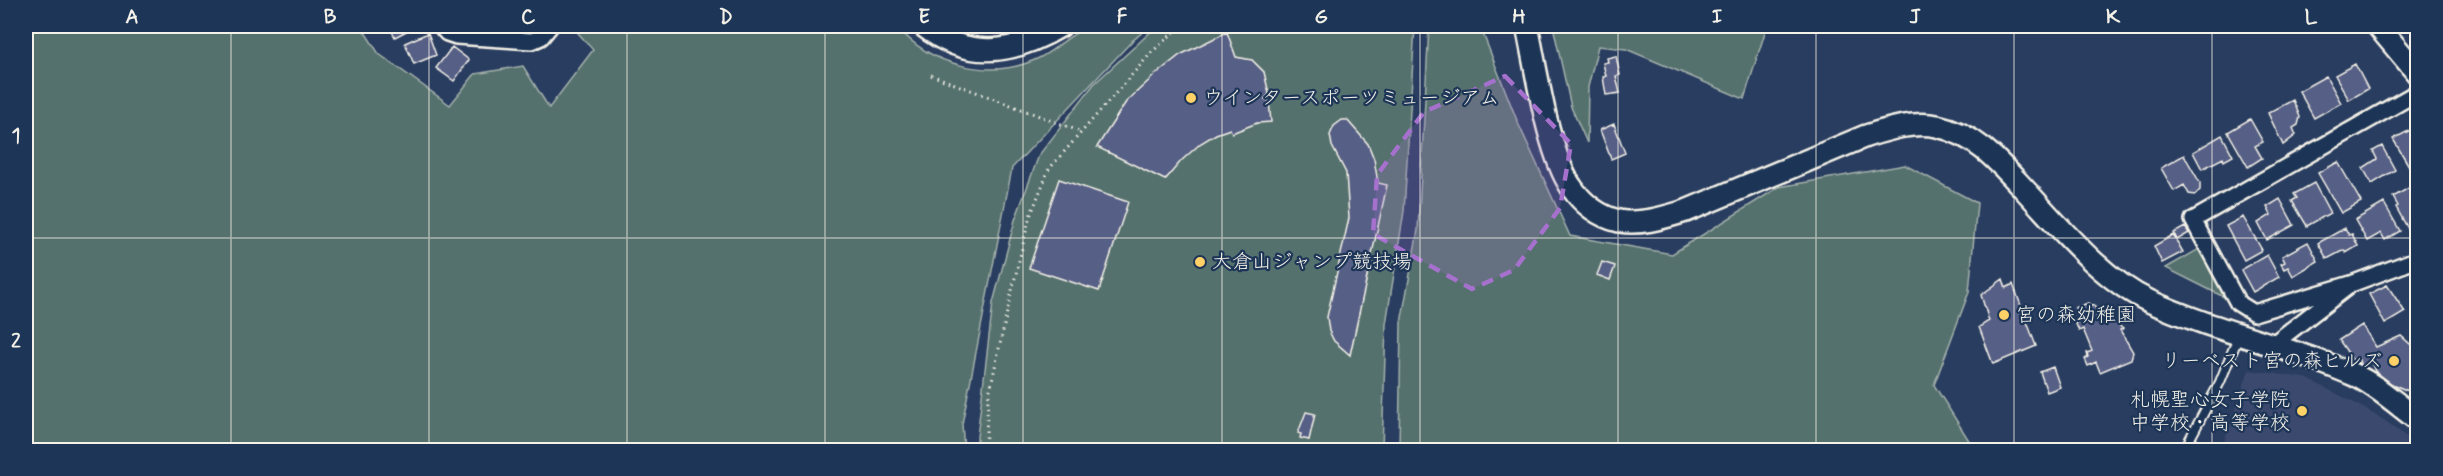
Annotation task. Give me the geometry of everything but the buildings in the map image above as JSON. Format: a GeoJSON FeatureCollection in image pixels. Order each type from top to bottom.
{"type":"FeatureCollection","features":[{"type":"Feature","properties":{"kind":"street"},"geometry":{"type":"LineString","coordinates":[[441,26],[447,33],[456,36],[532,41],[541,37],[550,26]]}},
{"type":"Feature","properties":{"kind":"street"},"geometry":{"type":"LineString","coordinates":[[924,26],[942,39],[961,46],[1005,49],[1026,44],[1060,26]]}},
{"type":"Feature","properties":{"kind":"street"},"geometry":{"type":"LineString","coordinates":[[1527,26],[1545,108],[1562,170],[1578,195],[1600,214],[1619,221],[1638,223],[1660,219],[1686,211],[1866,136],[1890,128],[1914,125],[1936,126],[1973,139],[2000,162],[2080,249],[2109,275],[2147,300],[2356,376],[2418,420]]}},
{"type":"Feature","properties":{"kind":"street"},"geometry":{"type":"LineString","coordinates":[[2378,26],[2418,74]]}},
{"type":"Feature","properties":{"kind":"street"},"geometry":{"type":"LineString","coordinates":[[2418,92],[2193,220],[2238,303],[2254,314],[2351,284],[2418,259]]}},
{"type":"Feature","properties":{"kind":"street"},"geometry":{"type":"LineString","coordinates":[[2272,345],[2351,284]]}},
{"type":"Feature","properties":{"kind":"lane"},"geometry":{"type":"LineString","coordinates":[[2184,450],[2220,382],[2240,334]]}},
{"type":"Feature","properties":{"kind":"path"},"geometry":{"type":"LineString","coordinates":[[985,450],[988,399],[1029,219],[1049,169],[1152,52],[1181,26]]}},
{"type":"Feature","properties":{"kind":"path"},"geometry":{"type":"LineString","coordinates":[[931,75],[1082,132]]}},
{"type":"Feature","properties":{"kind":"path"},"geometry":{"type":"LineString","coordinates":[[913,450],[916,447],[929,447],[936,450]]}},
{"type":"Feature","properties":{"kind":"highlighted area"},"geometry":{"type":"Polygon","coordinates":[[[1505,76],[1571,144],[1560,208],[1514,270],[1472,289],[1373,234],[1377,175],[1424,112],[1505,76]]]}},
{"type":"Feature","properties":{"kind":"shaded area","name":"札幌聖心女子学院 中学校・高等学校"},"geometry":{"type":"Polygon","coordinates":[[[2249,370],[2306,378],[2387,422],[2417,445],[2417,450],[2221,450],[2249,370]]]}},
{"type":"Feature","properties":{"kind":"green space"},"geometry":{"type":"Polygon","coordinates":[[[1110,24],[1150,26],[1132,41],[1012,168],[962,424],[964,450],[26,450],[26,26],[361,26],[379,54],[450,105],[475,74],[523,66],[549,108],[593,50],[572,26],[897,26],[910,40],[926,51],[962,66],[982,69],[1021,65],[1039,58],[1077,32],[1090,26],[1110,24]]]}},
{"type":"Feature","properties":{"kind":"green space","name":"大倉山ジャンプ競技場"},"geometry":{"type":"Polygon","coordinates":[[[1157,26],[1415,26],[1404,211],[1386,324],[1382,450],[977,450],[993,303],[1015,220],[1039,155],[1094,84],[1157,26]]]}},
{"type":"Feature","properties":{"kind":"green space"},"geometry":{"type":"Polygon","coordinates":[[[1429,26],[1480,26],[1518,123],[1570,236],[1672,254],[1779,187],[1905,165],[1977,203],[1969,292],[1934,385],[1975,450],[1399,450],[1401,323],[1418,230],[1429,26]]]}},
{"type":"Feature","properties":{"kind":"green space"},"geometry":{"type":"Polygon","coordinates":[[[1553,26],[1767,26],[1744,99],[1626,49],[1598,46],[1588,87],[1587,143],[1571,107],[1553,26]]]}},
{"type":"Feature","properties":{"kind":"green space"},"geometry":{"type":"Polygon","coordinates":[[[2201,248],[2224,297],[2166,268],[2201,248]]]}},
{"type":"Feature","properties":{"kind":"place","name":"ウインタースポーツミュージアム"},"geometry":{"type":"Point","coordinates":[1191,98]}},
{"type":"Feature","properties":{"kind":"place","name":"大倉山ジャンプ競技場"},"geometry":{"type":"Point","coordinates":[1200,262]}},
{"type":"Feature","properties":{"kind":"place","name":"宮の森幼稚園"},"geometry":{"type":"Point","coordinates":[2004,315]}},
{"type":"Feature","properties":{"kind":"place","name":"リーベスト宮の森ヒルズ"},"geometry":{"type":"Point","coordinates":[2394,361]}},
{"type":"Feature","properties":{"kind":"place","name":"札幌聖心女子学院 中学校・高等学校"},"geometry":{"type":"Point","coordinates":[2302,411]}}]}
